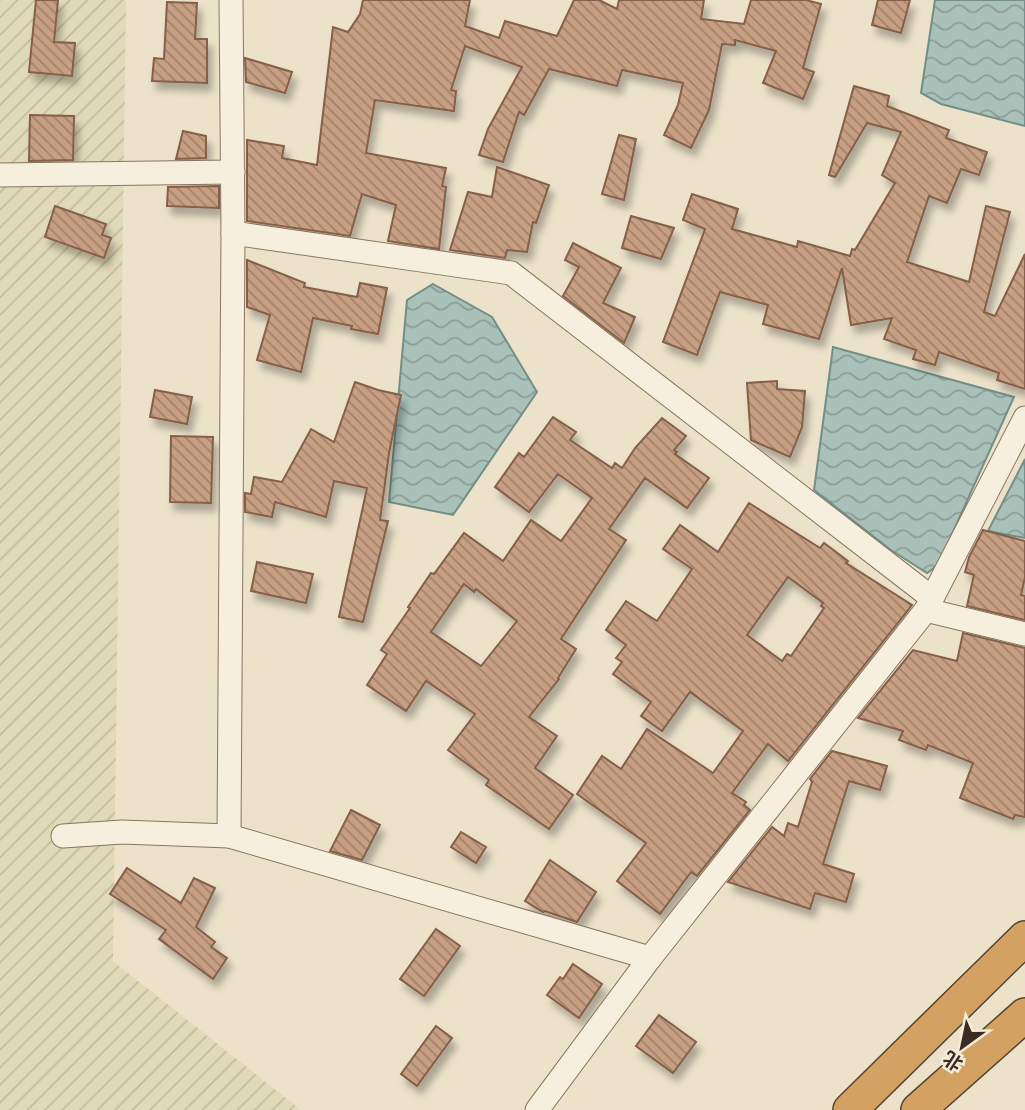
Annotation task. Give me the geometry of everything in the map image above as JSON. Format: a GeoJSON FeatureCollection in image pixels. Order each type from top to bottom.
{"type":"FeatureCollection","features":[{"type":"Feature","properties":{"kind":"highway"},"geometry":{"type":"LineString","coordinates":[[850,1110],[1025,938]]}},
{"type":"Feature","properties":{"kind":"highway"},"geometry":{"type":"LineString","coordinates":[[918,1110],[1025,1014]]}},
{"type":"Feature","properties":{"kind":"street"},"geometry":{"type":"LineString","coordinates":[[229,836],[233,233],[231,0]]}},
{"type":"Feature","properties":{"kind":"street"},"geometry":{"type":"LineString","coordinates":[[0,174],[233,172]]}},
{"type":"Feature","properties":{"kind":"street"},"geometry":{"type":"LineString","coordinates":[[233,233],[511,272],[929,604],[1025,634]]}},
{"type":"Feature","properties":{"kind":"street"},"geometry":{"type":"LineString","coordinates":[[537,1110],[650,957],[929,604],[1025,418]]}},
{"type":"Feature","properties":{"kind":"street"},"geometry":{"type":"LineString","coordinates":[[63,836],[122,832],[229,836],[318,864],[650,957]]}},
{"type":"Feature","properties":{"kind":"shaded area"},"geometry":{"type":"Polygon","coordinates":[[[0,0],[126,0],[113,961],[301,1110],[0,1110],[0,0]]]}},
{"type":"Feature","properties":{"kind":"water"},"geometry":{"type":"Polygon","coordinates":[[[935,0],[1025,0],[1025,126],[941,104],[921,93],[935,0]]]}},
{"type":"Feature","properties":{"kind":"water"},"geometry":{"type":"Polygon","coordinates":[[[433,284],[492,317],[537,392],[453,515],[389,502],[407,300],[433,284]]]}},
{"type":"Feature","properties":{"kind":"water"},"geometry":{"type":"Polygon","coordinates":[[[833,347],[1014,397],[938,565],[927,573],[891,550],[814,490],[833,347]]]}},
{"type":"Feature","properties":{"kind":"water"},"geometry":{"type":"Polygon","coordinates":[[[1025,459],[1025,538],[988,531],[1025,459]]]}},
{"type":"Feature","properties":{"kind":"building"},"geometry":{"type":"Polygon","coordinates":[[[36,0],[58,0],[54,42],[75,43],[72,76],[29,72],[36,0]]]}},
{"type":"Feature","properties":{"kind":"building"},"geometry":{"type":"Polygon","coordinates":[[[363,0],[470,0],[465,26],[499,38],[505,21],[557,36],[574,0],[599,0],[617,9],[619,0],[704,0],[701,19],[744,24],[751,0],[806,0],[821,4],[803,68],[814,72],[803,99],[763,83],[776,51],[735,40],[735,45],[722,44],[709,110],[691,148],[664,135],[678,105],[683,83],[622,70],[617,86],[549,69],[524,115],[519,112],[503,162],[479,155],[488,129],[522,67],[465,46],[451,90],[456,91],[454,111],[375,100],[366,153],[446,168],[442,186],[446,187],[439,249],[388,241],[396,205],[362,194],[350,236],[247,221],[247,140],[284,146],[282,158],[317,165],[333,27],[348,32],[360,14],[363,0]]]}},
{"type":"Feature","properties":{"kind":"building"},"geometry":{"type":"Polygon","coordinates":[[[878,0],[910,0],[901,33],[872,25],[878,0]]]}},
{"type":"Feature","properties":{"kind":"building"},"geometry":{"type":"Polygon","coordinates":[[[167,2],[197,3],[195,39],[207,39],[207,83],[152,81],[154,58],[164,59],[167,2]]]}},
{"type":"Feature","properties":{"kind":"building"},"geometry":{"type":"Polygon","coordinates":[[[245,58],[292,72],[285,93],[246,82],[245,58]]]}},
{"type":"Feature","properties":{"kind":"building"},"geometry":{"type":"Polygon","coordinates":[[[854,86],[889,96],[887,106],[949,130],[946,138],[987,152],[979,175],[961,169],[947,203],[929,196],[907,262],[969,282],[986,206],[1010,212],[984,312],[995,316],[1025,254],[1025,389],[997,380],[999,373],[939,352],[935,365],[913,359],[916,350],[884,339],[892,318],[851,325],[842,268],[819,339],[763,324],[768,305],[720,292],[697,355],[663,342],[705,229],[683,220],[692,194],[738,209],[732,229],[797,247],[798,241],[850,256],[852,249],[855,250],[895,183],[882,175],[901,132],[867,123],[835,177],[829,175],[854,86]]]}},
{"type":"Feature","properties":{"kind":"building"},"geometry":{"type":"Polygon","coordinates":[[[30,115],[74,116],[73,160],[29,161],[30,115]]]}},
{"type":"Feature","properties":{"kind":"building"},"geometry":{"type":"Polygon","coordinates":[[[183,131],[206,136],[206,158],[176,159],[183,131]]]}},
{"type":"Feature","properties":{"kind":"building"},"geometry":{"type":"Polygon","coordinates":[[[619,135],[636,139],[624,200],[602,194],[619,135]]]}},
{"type":"Feature","properties":{"kind":"building"},"geometry":{"type":"Polygon","coordinates":[[[497,167],[549,185],[536,223],[533,222],[527,252],[507,250],[505,258],[450,250],[468,192],[492,197],[497,167]]]}},
{"type":"Feature","properties":{"kind":"building"},"geometry":{"type":"Polygon","coordinates":[[[219,186],[219,208],[167,206],[168,187],[219,186]]]}},
{"type":"Feature","properties":{"kind":"building"},"geometry":{"type":"Polygon","coordinates":[[[55,206],[106,224],[102,235],[111,238],[104,258],[45,237],[55,206]]]}},
{"type":"Feature","properties":{"kind":"building"},"geometry":{"type":"Polygon","coordinates":[[[631,216],[674,228],[661,259],[622,248],[631,216]]]}},
{"type":"Feature","properties":{"kind":"building"},"geometry":{"type":"Polygon","coordinates":[[[573,243],[621,268],[603,303],[635,317],[624,343],[563,296],[579,267],[565,260],[573,243]]]}},
{"type":"Feature","properties":{"kind":"building"},"geometry":{"type":"Polygon","coordinates":[[[247,260],[305,283],[304,287],[357,297],[360,283],[387,288],[378,334],[313,318],[301,372],[257,360],[270,315],[247,307],[247,260]]]}},
{"type":"Feature","properties":{"kind":"building"},"geometry":{"type":"Polygon","coordinates":[[[777,381],[777,389],[805,391],[802,427],[790,457],[751,440],[747,383],[777,381]]]}},
{"type":"Feature","properties":{"kind":"building"},"geometry":{"type":"Polygon","coordinates":[[[355,382],[401,395],[389,453],[380,520],[388,521],[363,622],[339,617],[367,488],[334,481],[326,517],[275,502],[272,517],[245,512],[245,493],[251,494],[254,477],[282,482],[311,429],[334,442],[355,382]]]}},
{"type":"Feature","properties":{"kind":"building"},"geometry":{"type":"Polygon","coordinates":[[[155,390],[192,397],[187,424],[150,417],[155,390]]]}},
{"type":"Feature","properties":{"kind":"building"},"geometry":{"type":"Polygon","coordinates":[[[553,417],[576,432],[570,440],[612,468],[615,463],[622,468],[635,448],[662,418],[686,436],[674,450],[677,452],[675,454],[709,478],[687,508],[645,478],[609,529],[626,540],[561,639],[576,649],[559,679],[529,717],[557,736],[535,768],[573,795],[549,829],[486,785],[489,780],[448,750],[475,714],[426,681],[406,711],[367,685],[387,654],[381,650],[410,608],[408,607],[431,573],[434,574],[464,533],[503,561],[531,520],[561,541],[592,498],[558,474],[529,512],[495,487],[519,453],[524,457],[553,417]],[[464,584],[431,632],[481,666],[517,621],[476,589],[474,592],[464,584]]]}},
{"type":"Feature","properties":{"kind":"building"},"geometry":{"type":"Polygon","coordinates":[[[171,436],[213,437],[211,503],[170,502],[171,436]]]}},
{"type":"Feature","properties":{"kind":"building"},"geometry":{"type":"Polygon","coordinates":[[[749,503],[820,548],[824,543],[848,561],[846,563],[912,605],[788,761],[768,744],[732,793],[746,802],[744,805],[750,810],[697,876],[691,872],[660,914],[617,881],[646,843],[577,794],[602,756],[621,769],[647,729],[713,773],[743,731],[690,692],[662,731],[641,716],[651,702],[613,674],[622,662],[616,658],[626,645],[606,630],[626,601],[657,621],[692,569],[663,549],[680,525],[718,552],[749,503]],[[788,577],[747,635],[782,661],[787,654],[791,656],[824,608],[821,606],[823,603],[788,577]]]}},
{"type":"Feature","properties":{"kind":"building"},"geometry":{"type":"Polygon","coordinates":[[[983,530],[1025,541],[1025,577],[1021,595],[1025,596],[1025,620],[967,606],[974,575],[965,572],[969,557],[983,530]]]}},
{"type":"Feature","properties":{"kind":"building"},"geometry":{"type":"Polygon","coordinates":[[[257,562],[313,574],[306,603],[251,591],[257,562]]]}},
{"type":"Feature","properties":{"kind":"building"},"geometry":{"type":"Polygon","coordinates":[[[963,633],[1025,648],[1025,817],[1015,815],[1013,819],[960,798],[973,763],[928,745],[926,750],[899,740],[903,731],[858,718],[913,650],[957,661],[963,633]]]}},
{"type":"Feature","properties":{"kind":"building"},"geometry":{"type":"Polygon","coordinates":[[[832,751],[887,766],[880,790],[849,781],[823,864],[854,874],[846,902],[815,893],[810,909],[728,882],[772,827],[784,836],[788,823],[798,827],[812,782],[810,779],[832,751]]]}},
{"type":"Feature","properties":{"kind":"building"},"geometry":{"type":"Polygon","coordinates":[[[351,810],[380,825],[362,860],[330,851],[351,810]]]}},
{"type":"Feature","properties":{"kind":"building"},"geometry":{"type":"Polygon","coordinates":[[[461,832],[486,847],[476,863],[451,847],[461,832]]]}},
{"type":"Feature","properties":{"kind":"building"},"geometry":{"type":"Polygon","coordinates":[[[550,860],[596,892],[577,922],[543,912],[525,901],[550,860]]]}},
{"type":"Feature","properties":{"kind":"building"},"geometry":{"type":"Polygon","coordinates":[[[127,868],[181,903],[194,878],[215,888],[196,927],[215,942],[211,947],[227,958],[213,979],[159,939],[166,930],[110,894],[127,868]]]}},
{"type":"Feature","properties":{"kind":"building"},"geometry":{"type":"Polygon","coordinates":[[[436,929],[460,946],[424,996],[400,979],[436,929]]]}},
{"type":"Feature","properties":{"kind":"building"},"geometry":{"type":"Polygon","coordinates":[[[573,964],[602,984],[579,1018],[547,995],[573,964]]]}},
{"type":"Feature","properties":{"kind":"building"},"geometry":{"type":"Polygon","coordinates":[[[659,1015],[696,1042],[673,1073],[636,1046],[659,1015]]]}},
{"type":"Feature","properties":{"kind":"building"},"geometry":{"type":"Polygon","coordinates":[[[436,1026],[452,1038],[417,1086],[401,1074],[436,1026]]]}}]}
